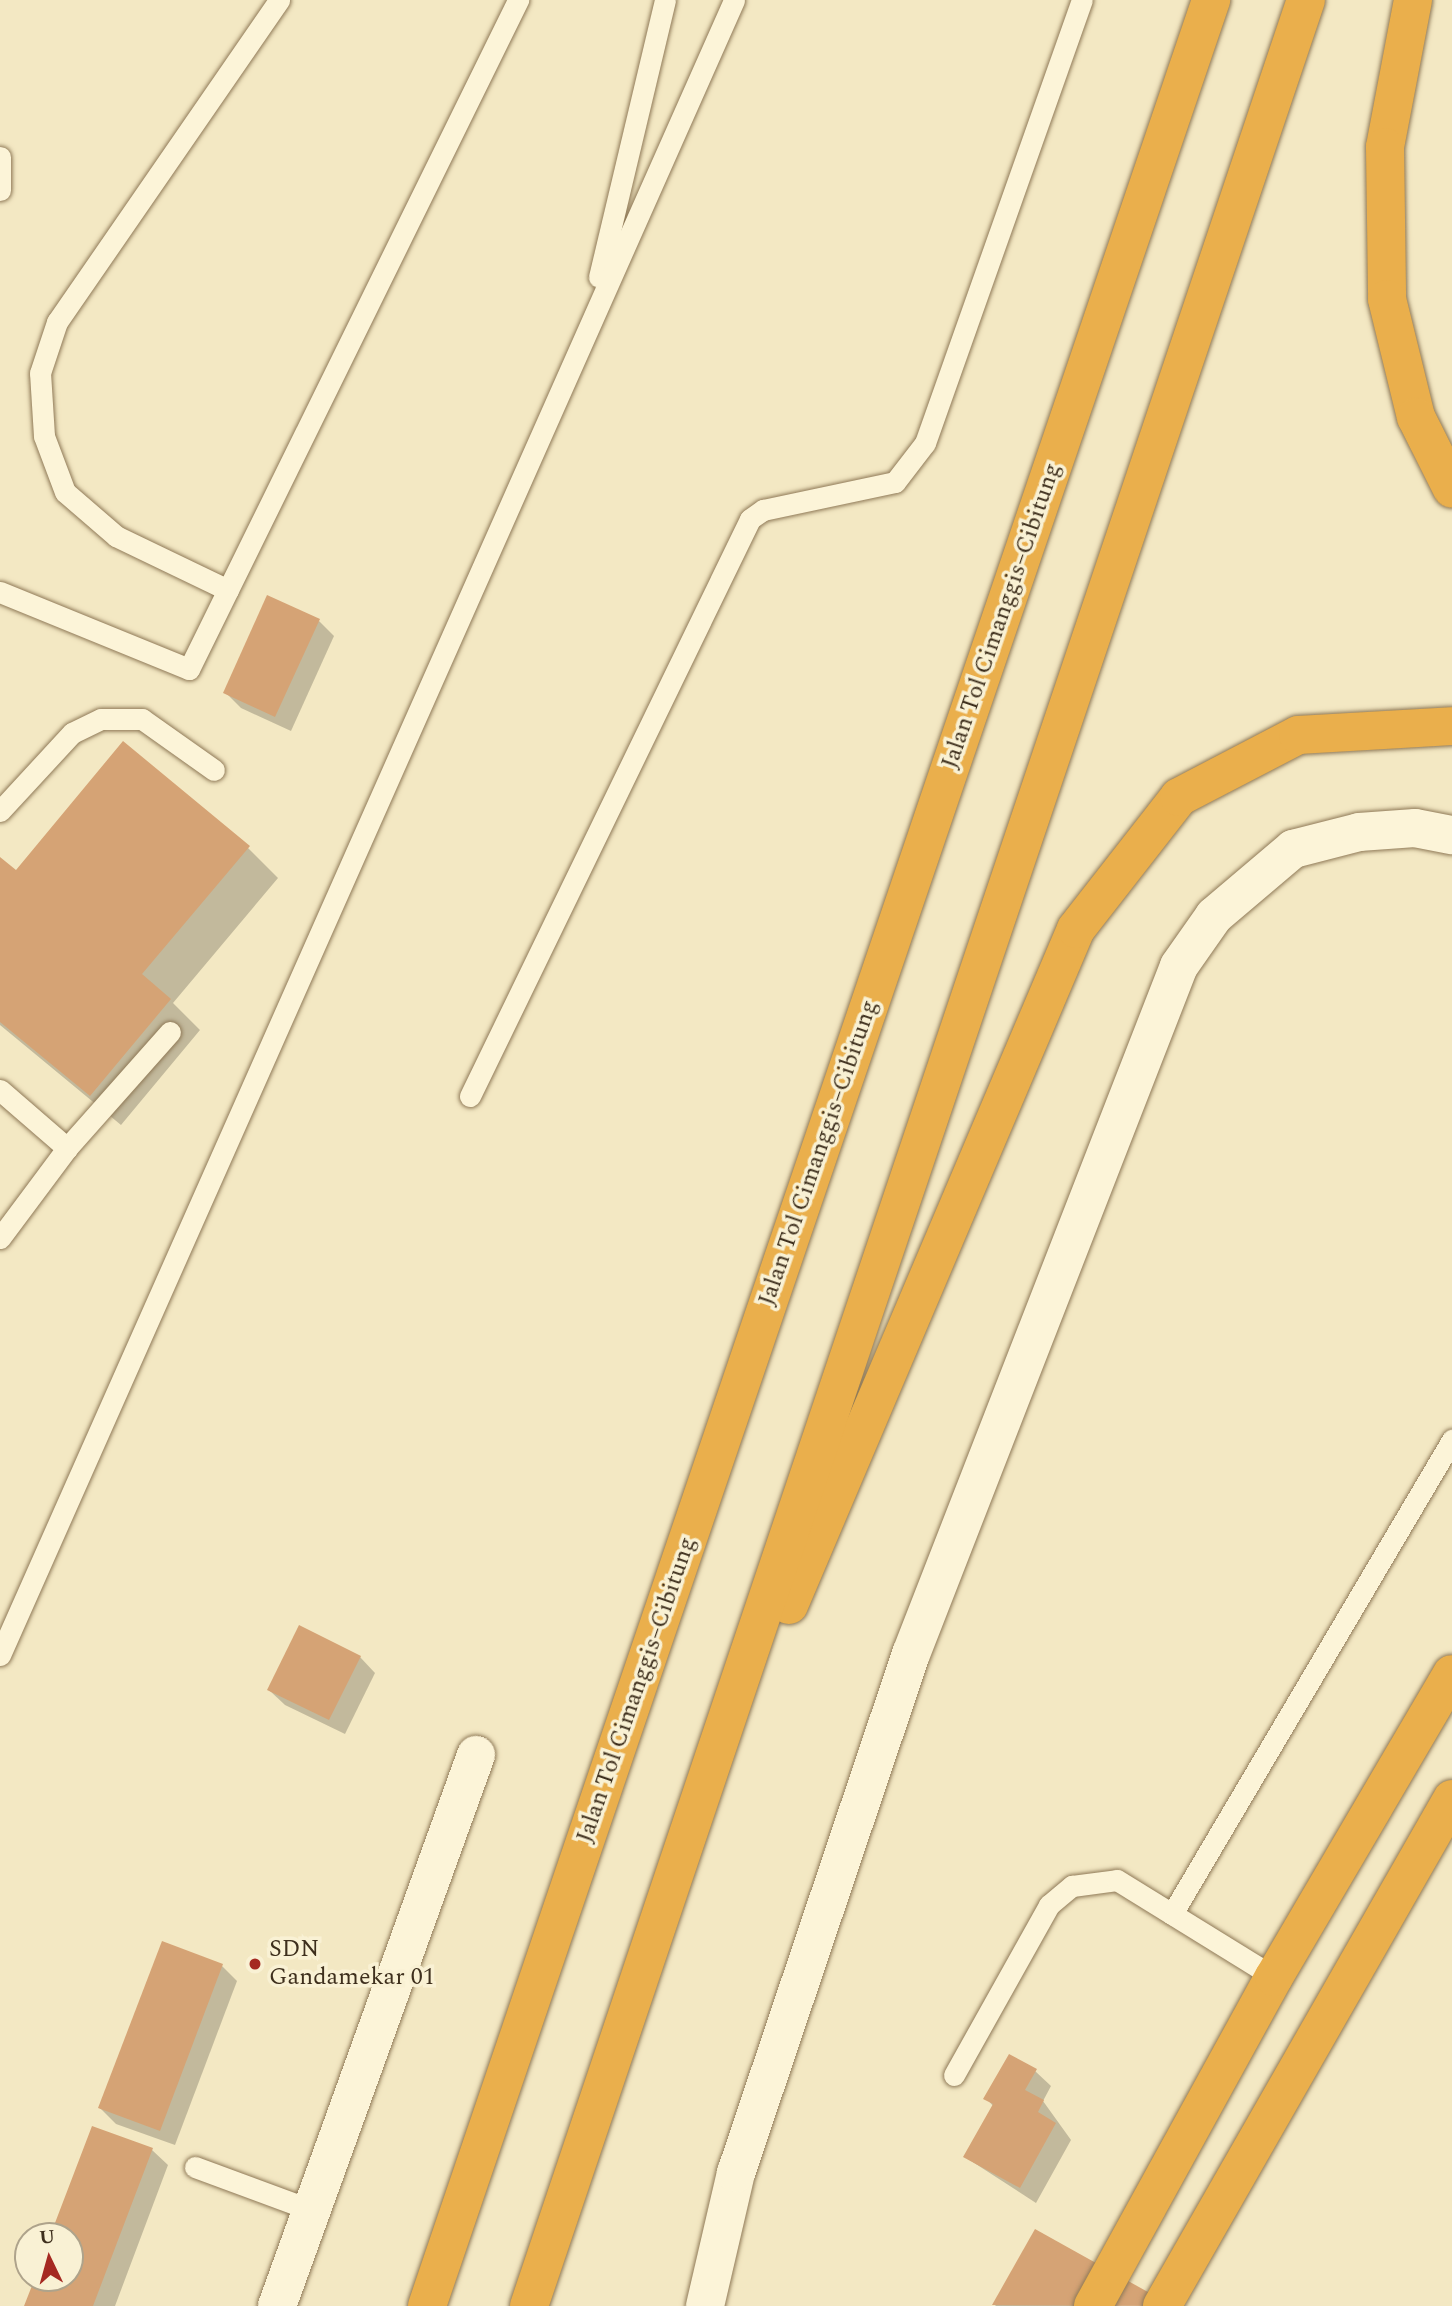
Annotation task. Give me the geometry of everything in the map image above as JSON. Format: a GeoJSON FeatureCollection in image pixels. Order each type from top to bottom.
{"type":"FeatureCollection","features":[{"type":"Feature","properties":{"kind":"highway","name":"Jalan Tol Cimanggis–Cibitung"},"geometry":{"type":"LineString","coordinates":[[427,2306],[1211,0]]}},
{"type":"Feature","properties":{"kind":"highway"},"geometry":{"type":"LineString","coordinates":[[529,2306],[1306,0]]}},
{"type":"Feature","properties":{"kind":"highway"},"geometry":{"type":"LineString","coordinates":[[1413,0],[1385,147],[1387,299],[1416,417],[1452,489]]}},
{"type":"Feature","properties":{"kind":"highway"},"geometry":{"type":"LineString","coordinates":[[672,1880],[1076,929],[1179,797],[1298,735],[1452,726]]}},
{"type":"Feature","properties":{"kind":"highway"},"geometry":{"type":"LineString","coordinates":[[1093,2306],[1274,1977],[1452,1674]]}},
{"type":"Feature","properties":{"kind":"highway"},"geometry":{"type":"LineString","coordinates":[[1161,2306],[1452,1800]]}},
{"type":"Feature","properties":{"kind":"street"},"geometry":{"type":"LineString","coordinates":[[705,2306],[741,2160],[911,1654],[1179,967],[1213,916],[1293,849],[1359,832],[1415,828],[1452,835]]}},
{"type":"Feature","properties":{"kind":"street"},"geometry":{"type":"LineString","coordinates":[[276,2306],[476,1755]]}},
{"type":"Feature","properties":{"kind":"lane"},"geometry":{"type":"LineString","coordinates":[[228,590],[116,536],[65,492],[44,436],[40,373],[57,322],[279,0]]}},
{"type":"Feature","properties":{"kind":"lane"},"geometry":{"type":"LineString","coordinates":[[0,592],[189,669],[518,0]]}},
{"type":"Feature","properties":{"kind":"lane"},"geometry":{"type":"LineString","coordinates":[[587,325],[665,0]]}},
{"type":"Feature","properties":{"kind":"lane"},"geometry":{"type":"LineString","coordinates":[[0,1656],[587,325],[734,0]]}},
{"type":"Feature","properties":{"kind":"lane"},"geometry":{"type":"LineString","coordinates":[[470,1096],[750,519],[763,510],[895,482],[925,443],[1082,0]]}},
{"type":"Feature","properties":{"kind":"lane"},"geometry":{"type":"LineString","coordinates":[[0,157],[0,190]]}},
{"type":"Feature","properties":{"kind":"lane"},"geometry":{"type":"LineString","coordinates":[[0,811],[72,733],[101,719],[142,719],[214,770]]}},
{"type":"Feature","properties":{"kind":"lane"},"geometry":{"type":"LineString","coordinates":[[0,1238],[67,1148],[170,1032]]}},
{"type":"Feature","properties":{"kind":"lane"},"geometry":{"type":"LineString","coordinates":[[0,1090],[67,1148]]}},
{"type":"Feature","properties":{"kind":"lane"},"geometry":{"type":"LineString","coordinates":[[1172,1914],[1452,1440]]}},
{"type":"Feature","properties":{"kind":"lane"},"geometry":{"type":"LineString","coordinates":[[954,2075],[1049,1905],[1072,1886],[1118,1880],[1274,1977]]}},
{"type":"Feature","properties":{"kind":"lane"},"geometry":{"type":"LineString","coordinates":[[195,2167],[311,2210]]}},
{"type":"Feature","properties":{"kind":"building"},"geometry":{"type":"Polygon","coordinates":[[[267,595],[320,619],[275,717],[223,693],[267,595]]]}},
{"type":"Feature","properties":{"kind":"building"},"geometry":{"type":"Polygon","coordinates":[[[123,741],[250,846],[142,974],[171,999],[90,1096],[0,1022],[0,857],[16,870],[123,741]]]}},
{"type":"Feature","properties":{"kind":"building"},"geometry":{"type":"Polygon","coordinates":[[[299,1625],[361,1656],[329,1720],[267,1690],[299,1625]]]}},
{"type":"Feature","properties":{"kind":"building"},"geometry":{"type":"Polygon","coordinates":[[[162,1941],[223,1964],[160,2131],[98,2108],[162,1941]]]}},
{"type":"Feature","properties":{"kind":"building"},"geometry":{"type":"Polygon","coordinates":[[[1009,2054],[1037,2069],[1025,2090],[1044,2100],[1038,2112],[1056,2123],[1020,2188],[963,2157],[993,2104],[983,2099],[1009,2054]]]}},
{"type":"Feature","properties":{"kind":"building"},"geometry":{"type":"Polygon","coordinates":[[[92,2126],[153,2148],[93,2306],[24,2306],[30,2292],[84,2292],[84,2222],[55,2222],[92,2126]]]}},
{"type":"Feature","properties":{"kind":"building"},"geometry":{"type":"Polygon","coordinates":[[[1035,2229],[1173,2306],[992,2305],[1035,2229]]]}},
{"type":"Feature","properties":{"kind":"place","name":"SDN Gandamekar 01"},"geometry":{"type":"Point","coordinates":[255,1964]}}]}
